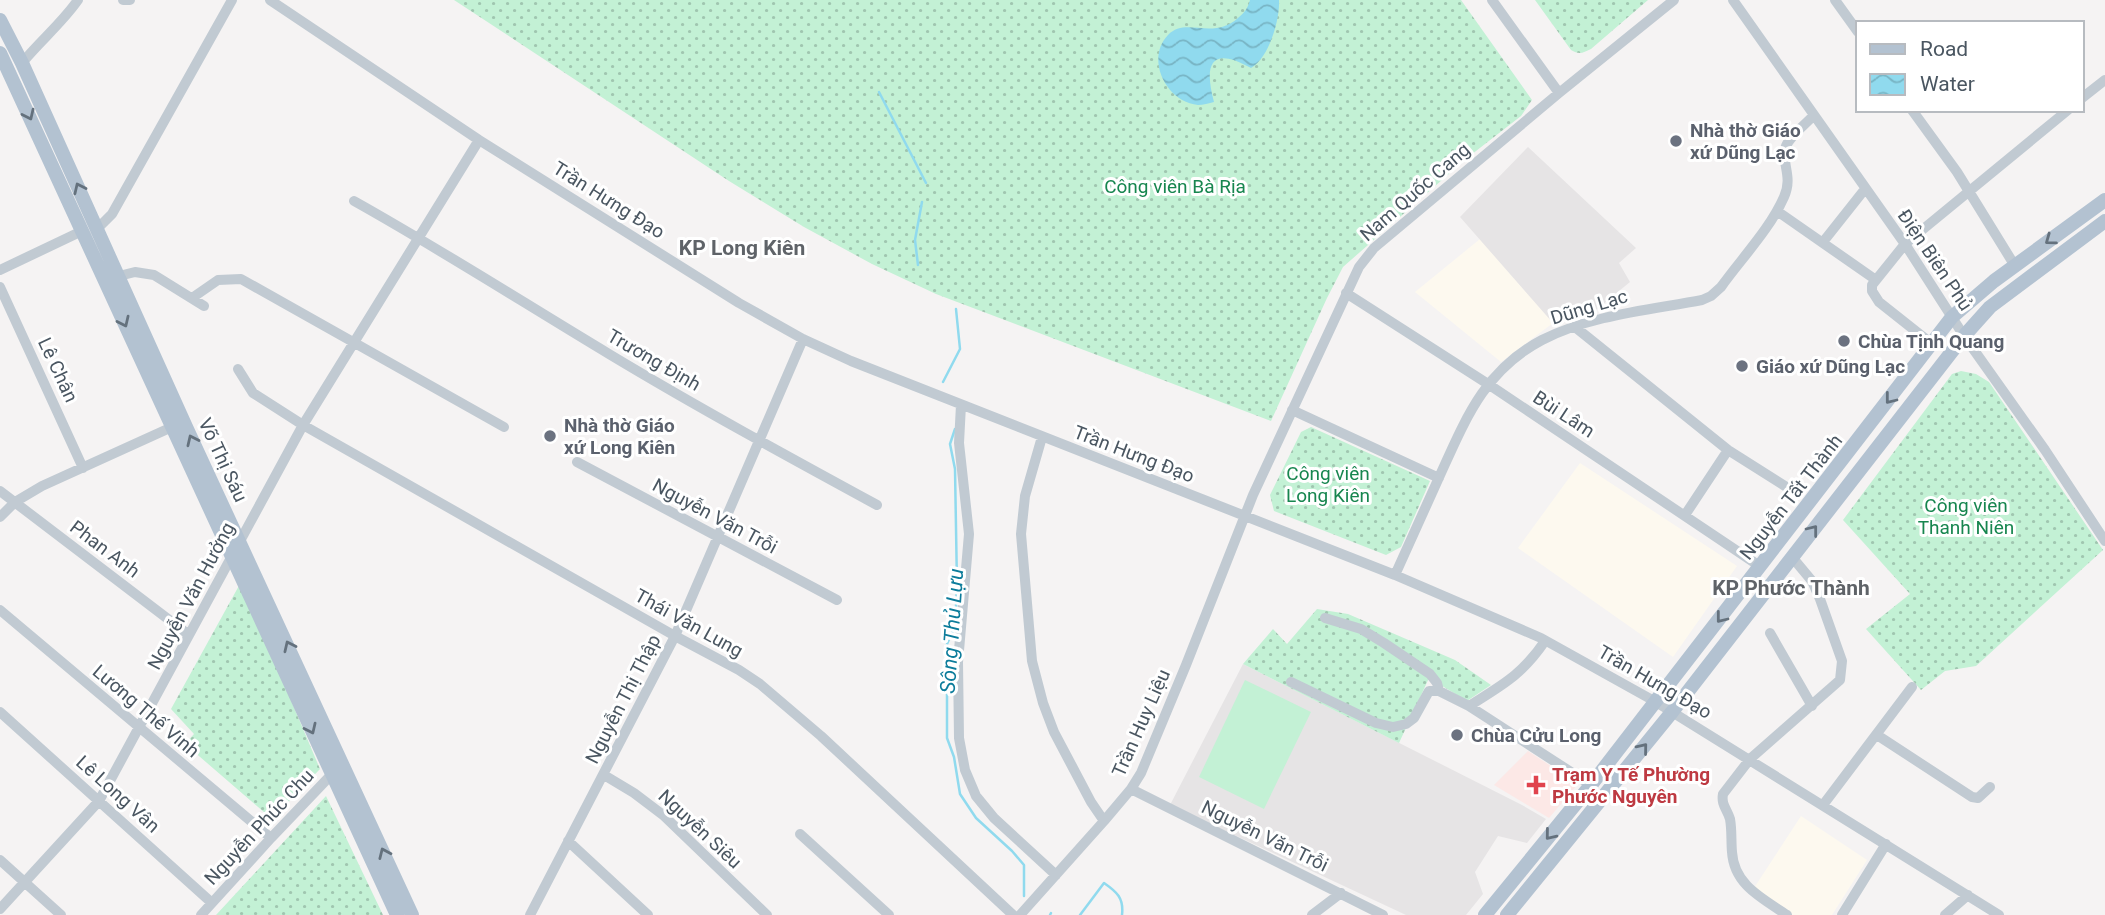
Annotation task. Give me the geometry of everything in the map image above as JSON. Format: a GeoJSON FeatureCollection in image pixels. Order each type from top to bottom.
{"type":"FeatureCollection","features":[{"type":"Feature","properties":{"kind":"main road","name":"Võ Thị Sáu"},"geometry":{"type":"LineString","coordinates":[[0,20],[240,542],[339,771],[397,915]]}},
{"type":"Feature","properties":{"kind":"main road","name":"Võ Thị Sáu"},"geometry":{"type":"LineString","coordinates":[[0,53],[231,558],[412,915]]}},
{"type":"Feature","properties":{"kind":"main road","name":"Nguyễn Tất Thành"},"geometry":{"type":"LineString","coordinates":[[1485,915],[1656,702],[1952,317],[1994,281],[2105,200]]}},
{"type":"Feature","properties":{"kind":"main road","name":"Nguyễn Tất Thành"},"geometry":{"type":"LineString","coordinates":[[1507,915],[1672,712],[1964,335],[1990,307],[2105,221]]}},
{"type":"Feature","properties":{"kind":"street"},"geometry":{"type":"LineString","coordinates":[[22,63],[40,41],[66,17],[78,0]]}},
{"type":"Feature","properties":{"kind":"street"},"geometry":{"type":"LineString","coordinates":[[123,0],[130,0]]}},
{"type":"Feature","properties":{"kind":"street"},"geometry":{"type":"LineString","coordinates":[[98,229],[112,214],[232,0]]}},
{"type":"Feature","properties":{"kind":"street","name":"Trần Hưng Đạo"},"geometry":{"type":"LineString","coordinates":[[270,0],[479,140],[739,303],[803,339],[850,361],[1395,575],[1545,642],[1656,702],[1999,915]]}},
{"type":"Feature","properties":{"kind":"street"},"geometry":{"type":"LineString","coordinates":[[1492,0],[1559,93]]}},
{"type":"Feature","properties":{"kind":"street","name":"Nam Quốc Cang"},"geometry":{"type":"LineString","coordinates":[[1245,516],[1346,293],[1359,267],[1374,248],[1674,0]]}},
{"type":"Feature","properties":{"kind":"street","name":"Điện Biên Phủ"},"geometry":{"type":"LineString","coordinates":[[1733,0],[1905,244],[2105,541]]}},
{"type":"Feature","properties":{"kind":"street"},"geometry":{"type":"LineString","coordinates":[[1835,0],[1856,29]]}},
{"type":"Feature","properties":{"kind":"street"},"geometry":{"type":"LineString","coordinates":[[2084,96],[2105,80]]}},
{"type":"Feature","properties":{"kind":"street"},"geometry":{"type":"LineString","coordinates":[[1913,112],[1969,191],[2015,266]]}},
{"type":"Feature","properties":{"kind":"street"},"geometry":{"type":"LineString","coordinates":[[1933,344],[1875,298],[1872,291],[1876,280],[1905,244],[2066,112]]}},
{"type":"Feature","properties":{"kind":"street","name":"Dũng Lạc"},"geometry":{"type":"LineString","coordinates":[[1395,575],[1467,416],[1488,384],[1503,368],[1526,351],[1543,340],[1575,327],[1644,309],[1693,302],[1711,296],[1721,287],[1777,211],[1788,183],[1784,152],[1813,116]]}},
{"type":"Feature","properties":{"kind":"street","name":"Nguyễn Văn Hưởng"},"geometry":{"type":"LineString","coordinates":[[0,909],[99,801],[303,425],[479,140]]}},
{"type":"Feature","properties":{"kind":"street"},"geometry":{"type":"LineString","coordinates":[[1823,242],[1865,189]]}},
{"type":"Feature","properties":{"kind":"street","name":"Trương Định"},"geometry":{"type":"LineString","coordinates":[[354,201],[419,237],[609,354],[760,442],[877,505]]}},
{"type":"Feature","properties":{"kind":"street"},"geometry":{"type":"LineString","coordinates":[[1777,211],[1876,280]]}},
{"type":"Feature","properties":{"kind":"street"},"geometry":{"type":"LineString","coordinates":[[0,270],[82,231]]}},
{"type":"Feature","properties":{"kind":"street"},"geometry":{"type":"LineString","coordinates":[[119,276],[135,272],[154,275],[204,306]]}},
{"type":"Feature","properties":{"kind":"street"},"geometry":{"type":"LineString","coordinates":[[192,298],[218,280],[241,279],[504,427]]}},
{"type":"Feature","properties":{"kind":"street","name":"Lê Chân"},"geometry":{"type":"LineString","coordinates":[[0,287],[83,468]]}},
{"type":"Feature","properties":{"kind":"street","name":"Bùi Lâm"},"geometry":{"type":"LineString","coordinates":[[1346,293],[1488,384],[1761,567]]}},
{"type":"Feature","properties":{"kind":"street"},"geometry":{"type":"LineString","coordinates":[[1575,327],[1728,450],[1788,488]]}},
{"type":"Feature","properties":{"kind":"street","name":"Nguyễn Thị Thập"},"geometry":{"type":"LineString","coordinates":[[530,915],[675,636],[803,339]]}},
{"type":"Feature","properties":{"kind":"street","name":"Thái Văn Lung"},"geometry":{"type":"LineString","coordinates":[[238,369],[253,393],[303,425],[739,670],[775,696],[1013,915]]}},
{"type":"Feature","properties":{"kind":"street"},"geometry":{"type":"LineString","coordinates":[[961,405],[959,443],[969,534],[958,662],[959,738],[965,770],[976,796],[994,818],[1056,875]]}},
{"type":"Feature","properties":{"kind":"street"},"geometry":{"type":"LineString","coordinates":[[1292,410],[1438,478]]}},
{"type":"Feature","properties":{"kind":"street"},"geometry":{"type":"LineString","coordinates":[[0,517],[15,502],[42,486],[172,427]]}},
{"type":"Feature","properties":{"kind":"street"},"geometry":{"type":"LineString","coordinates":[[1042,437],[1024,496],[1021,534],[1032,661],[1054,732],[1104,821]]}},
{"type":"Feature","properties":{"kind":"street"},"geometry":{"type":"LineString","coordinates":[[1685,515],[1728,450]]}},
{"type":"Feature","properties":{"kind":"street","name":"Nguyễn Văn Trỗi"},"geometry":{"type":"LineString","coordinates":[[577,463],[837,600]]}},
{"type":"Feature","properties":{"kind":"street","name":"Phan Anh"},"geometry":{"type":"LineString","coordinates":[[0,491],[189,635]]}},
{"type":"Feature","properties":{"kind":"street","name":"Trần Huy Liệu"},"geometry":{"type":"LineString","coordinates":[[1020,915],[1104,821],[1141,773],[1245,516]]}},
{"type":"Feature","properties":{"kind":"street"},"geometry":{"type":"LineString","coordinates":[[2095,526],[2105,517]]}},
{"type":"Feature","properties":{"kind":"street"},"geometry":{"type":"LineString","coordinates":[[1787,915],[1750,891],[1734,868],[1730,820],[1722,798],[1750,760],[1840,680],[1842,661],[1812,581],[1792,557]]}},
{"type":"Feature","properties":{"kind":"street","name":"Lương Thế Vinh"},"geometry":{"type":"LineString","coordinates":[[0,610],[271,838]]}},
{"type":"Feature","properties":{"kind":"street"},"geometry":{"type":"LineString","coordinates":[[1325,618],[1361,629],[1384,643],[1430,674],[1439,691]]}},
{"type":"Feature","properties":{"kind":"street"},"geometry":{"type":"LineString","coordinates":[[1770,633],[1812,706]]}},
{"type":"Feature","properties":{"kind":"street"},"geometry":{"type":"LineString","coordinates":[[1469,706],[1516,676],[1533,660],[1545,642]]}},
{"type":"Feature","properties":{"kind":"street"},"geometry":{"type":"LineString","coordinates":[[1291,682],[1376,723],[1393,727],[1406,724],[1414,718],[1429,691],[1439,691],[1469,706],[1591,785]]}},
{"type":"Feature","properties":{"kind":"street"},"geometry":{"type":"LineString","coordinates":[[1823,805],[1912,687]]}},
{"type":"Feature","properties":{"kind":"street","name":"Lê Long Vân"},"geometry":{"type":"LineString","coordinates":[[0,712],[212,903]]}},
{"type":"Feature","properties":{"kind":"street"},"geometry":{"type":"LineString","coordinates":[[1877,735],[1972,797],[1978,797],[1990,787]]}},
{"type":"Feature","properties":{"kind":"street","name":"Nguyễn Phúc Chu"},"geometry":{"type":"LineString","coordinates":[[201,915],[271,838],[339,771]]}},
{"type":"Feature","properties":{"kind":"street","name":"Nguyễn Siêu"},"geometry":{"type":"LineString","coordinates":[[604,775],[663,815],[767,915]]}},
{"type":"Feature","properties":{"kind":"street","name":"Nguyễn Văn Trỗi"},"geometry":{"type":"LineString","coordinates":[[1131,789],[1383,915]]}},
{"type":"Feature","properties":{"kind":"street"},"geometry":{"type":"LineString","coordinates":[[800,834],[889,915]]}},
{"type":"Feature","properties":{"kind":"street"},"geometry":{"type":"LineString","coordinates":[[568,841],[648,915]]}},
{"type":"Feature","properties":{"kind":"street"},"geometry":{"type":"LineString","coordinates":[[1842,915],[1886,844]]}},
{"type":"Feature","properties":{"kind":"street"},"geometry":{"type":"LineString","coordinates":[[0,860],[61,915]]}},
{"type":"Feature","properties":{"kind":"street"},"geometry":{"type":"LineString","coordinates":[[1312,915],[1341,893]]}},
{"type":"Feature","properties":{"kind":"street"},"geometry":{"type":"LineString","coordinates":[[1945,915],[1968,895]]}},
{"type":"Feature","properties":{"kind":"shaded area"},"geometry":{"type":"Polygon","coordinates":[[[1528,147],[1636,248],[1619,263],[1630,282],[1591,314],[1553,323],[1460,217],[1528,147]]]}},
{"type":"Feature","properties":{"kind":"shaded area"},"geometry":{"type":"Polygon","coordinates":[[[1480,239],[1553,323],[1501,362],[1415,292],[1480,239]]]}},
{"type":"Feature","properties":{"kind":"shaded area"},"geometry":{"type":"Polygon","coordinates":[[[1580,463],[1737,566],[1673,657],[1518,548],[1580,463]]]}},
{"type":"Feature","properties":{"kind":"shaded area"},"geometry":{"type":"Polygon","coordinates":[[[1243,664],[1546,819],[1527,843],[1498,836],[1475,872],[1483,894],[1466,915],[1406,915],[1170,805],[1243,664]]]}},
{"type":"Feature","properties":{"kind":"shaded area","name":"Trạm Y Tế Phường Phước Nguyên"},"geometry":{"type":"Polygon","coordinates":[[[1528,751],[1578,784],[1549,818],[1494,785],[1528,751]]]}},
{"type":"Feature","properties":{"kind":"shaded area"},"geometry":{"type":"Polygon","coordinates":[[[1801,816],[1867,860],[1832,915],[1789,915],[1752,891],[1801,816]]]}},
{"type":"Feature","properties":{"kind":"green space","name":"Công viên Bà Rịa"},"geometry":{"type":"Polygon","coordinates":[[[454,0],[1461,0],[1532,100],[1521,116],[1467,158],[1343,267],[1271,421],[936,294],[872,264],[804,227],[729,181],[454,0]]]}},
{"type":"Feature","properties":{"kind":"green space"},"geometry":{"type":"Polygon","coordinates":[[[1535,0],[1648,0],[1591,49],[1579,53],[1571,50],[1535,0]]]}},
{"type":"Feature","properties":{"kind":"green space","name":"Công viên Thanh Niên"},"geometry":{"type":"Polygon","coordinates":[[[1961,371],[1976,374],[1989,382],[2103,550],[1976,666],[1945,671],[1921,690],[1866,629],[1910,594],[1843,520],[1952,374],[1961,371]]]}},
{"type":"Feature","properties":{"kind":"green space","name":"Công viên Long Kiên"},"geometry":{"type":"Polygon","coordinates":[[[1311,427],[1430,481],[1401,547],[1386,555],[1274,511],[1270,495],[1301,432],[1311,427]]]}},
{"type":"Feature","properties":{"kind":"green space"},"geometry":{"type":"Polygon","coordinates":[[[241,582],[320,769],[272,819],[185,744],[194,734],[171,709],[241,582]]]}},
{"type":"Feature","properties":{"kind":"green space"},"geometry":{"type":"Polygon","coordinates":[[[1317,609],[1348,614],[1455,660],[1491,685],[1467,701],[1429,678],[1399,743],[1243,664],[1273,629],[1287,644],[1317,609]]]}},
{"type":"Feature","properties":{"kind":"green space"},"geometry":{"type":"Polygon","coordinates":[[[1245,680],[1311,712],[1264,809],[1199,777],[1245,680]]]}},
{"type":"Feature","properties":{"kind":"green space"},"geometry":{"type":"Polygon","coordinates":[[[326,796],[383,915],[216,915],[326,796]]]}},
{"type":"Feature","properties":{"kind":"water"},"geometry":{"type":"Polygon","coordinates":[[[1250,0],[1279,0],[1278,18],[1263,56],[1251,68],[1227,58],[1213,62],[1210,78],[1214,102],[1198,105],[1177,96],[1168,88],[1159,67],[1161,45],[1168,35],[1183,28],[1219,28],[1228,25],[1244,12],[1250,0]]]}},
{"type":"Feature","properties":{"kind":"waterway","name":"Sông Thủ Lựu"},"geometry":{"type":"LineString","coordinates":[[879,92],[926,183]]}},
{"type":"Feature","properties":{"kind":"waterway","name":"Sông Thủ Lựu"},"geometry":{"type":"LineString","coordinates":[[918,265],[915,240],[922,202]]}},
{"type":"Feature","properties":{"kind":"waterway","name":"Sông Thủ Lựu"},"geometry":{"type":"LineString","coordinates":[[943,382],[960,349],[956,309]]}},
{"type":"Feature","properties":{"kind":"waterway","name":"Sông Thủ Lựu"},"geometry":{"type":"LineString","coordinates":[[955,429],[950,444],[955,469],[957,586],[955,626],[947,644],[947,738],[954,757],[960,794],[976,818],[1024,865],[1024,896]]}},
{"type":"Feature","properties":{"kind":"waterway","name":"Sông Thủ Lựu"},"geometry":{"type":"LineString","coordinates":[[1080,915],[1104,883],[1119,896],[1122,915]]}},
{"type":"Feature","properties":{"kind":"place","name":"Nhà thờ Giáo xứ Dũng Lạc"},"geometry":{"type":"Point","coordinates":[1676,141]}},
{"type":"Feature","properties":{"kind":"place","name":"Chùa Tịnh Quang"},"geometry":{"type":"Point","coordinates":[1844,341]}},
{"type":"Feature","properties":{"kind":"place","name":"Giáo xứ Dũng Lạc"},"geometry":{"type":"Point","coordinates":[1742,366]}},
{"type":"Feature","properties":{"kind":"place","name":"Nhà thờ Giáo xứ Long Kiên"},"geometry":{"type":"Point","coordinates":[550,436]}},
{"type":"Feature","properties":{"kind":"place","name":"Chùa Cửu Long"},"geometry":{"type":"Point","coordinates":[1457,735]}},
{"type":"Feature","properties":{"kind":"place","name":"Trạm Y Tế Phường Phước Nguyên"},"geometry":{"type":"Point","coordinates":[1536,785]}},
{"type":"Feature","properties":{"kind":"district","name":"KP Long Kiên"},"geometry":{"type":"Point","coordinates":[742,248]}},
{"type":"Feature","properties":{"kind":"district","name":"KP Phước Thành"},"geometry":{"type":"Point","coordinates":[1791,588]}}]}
